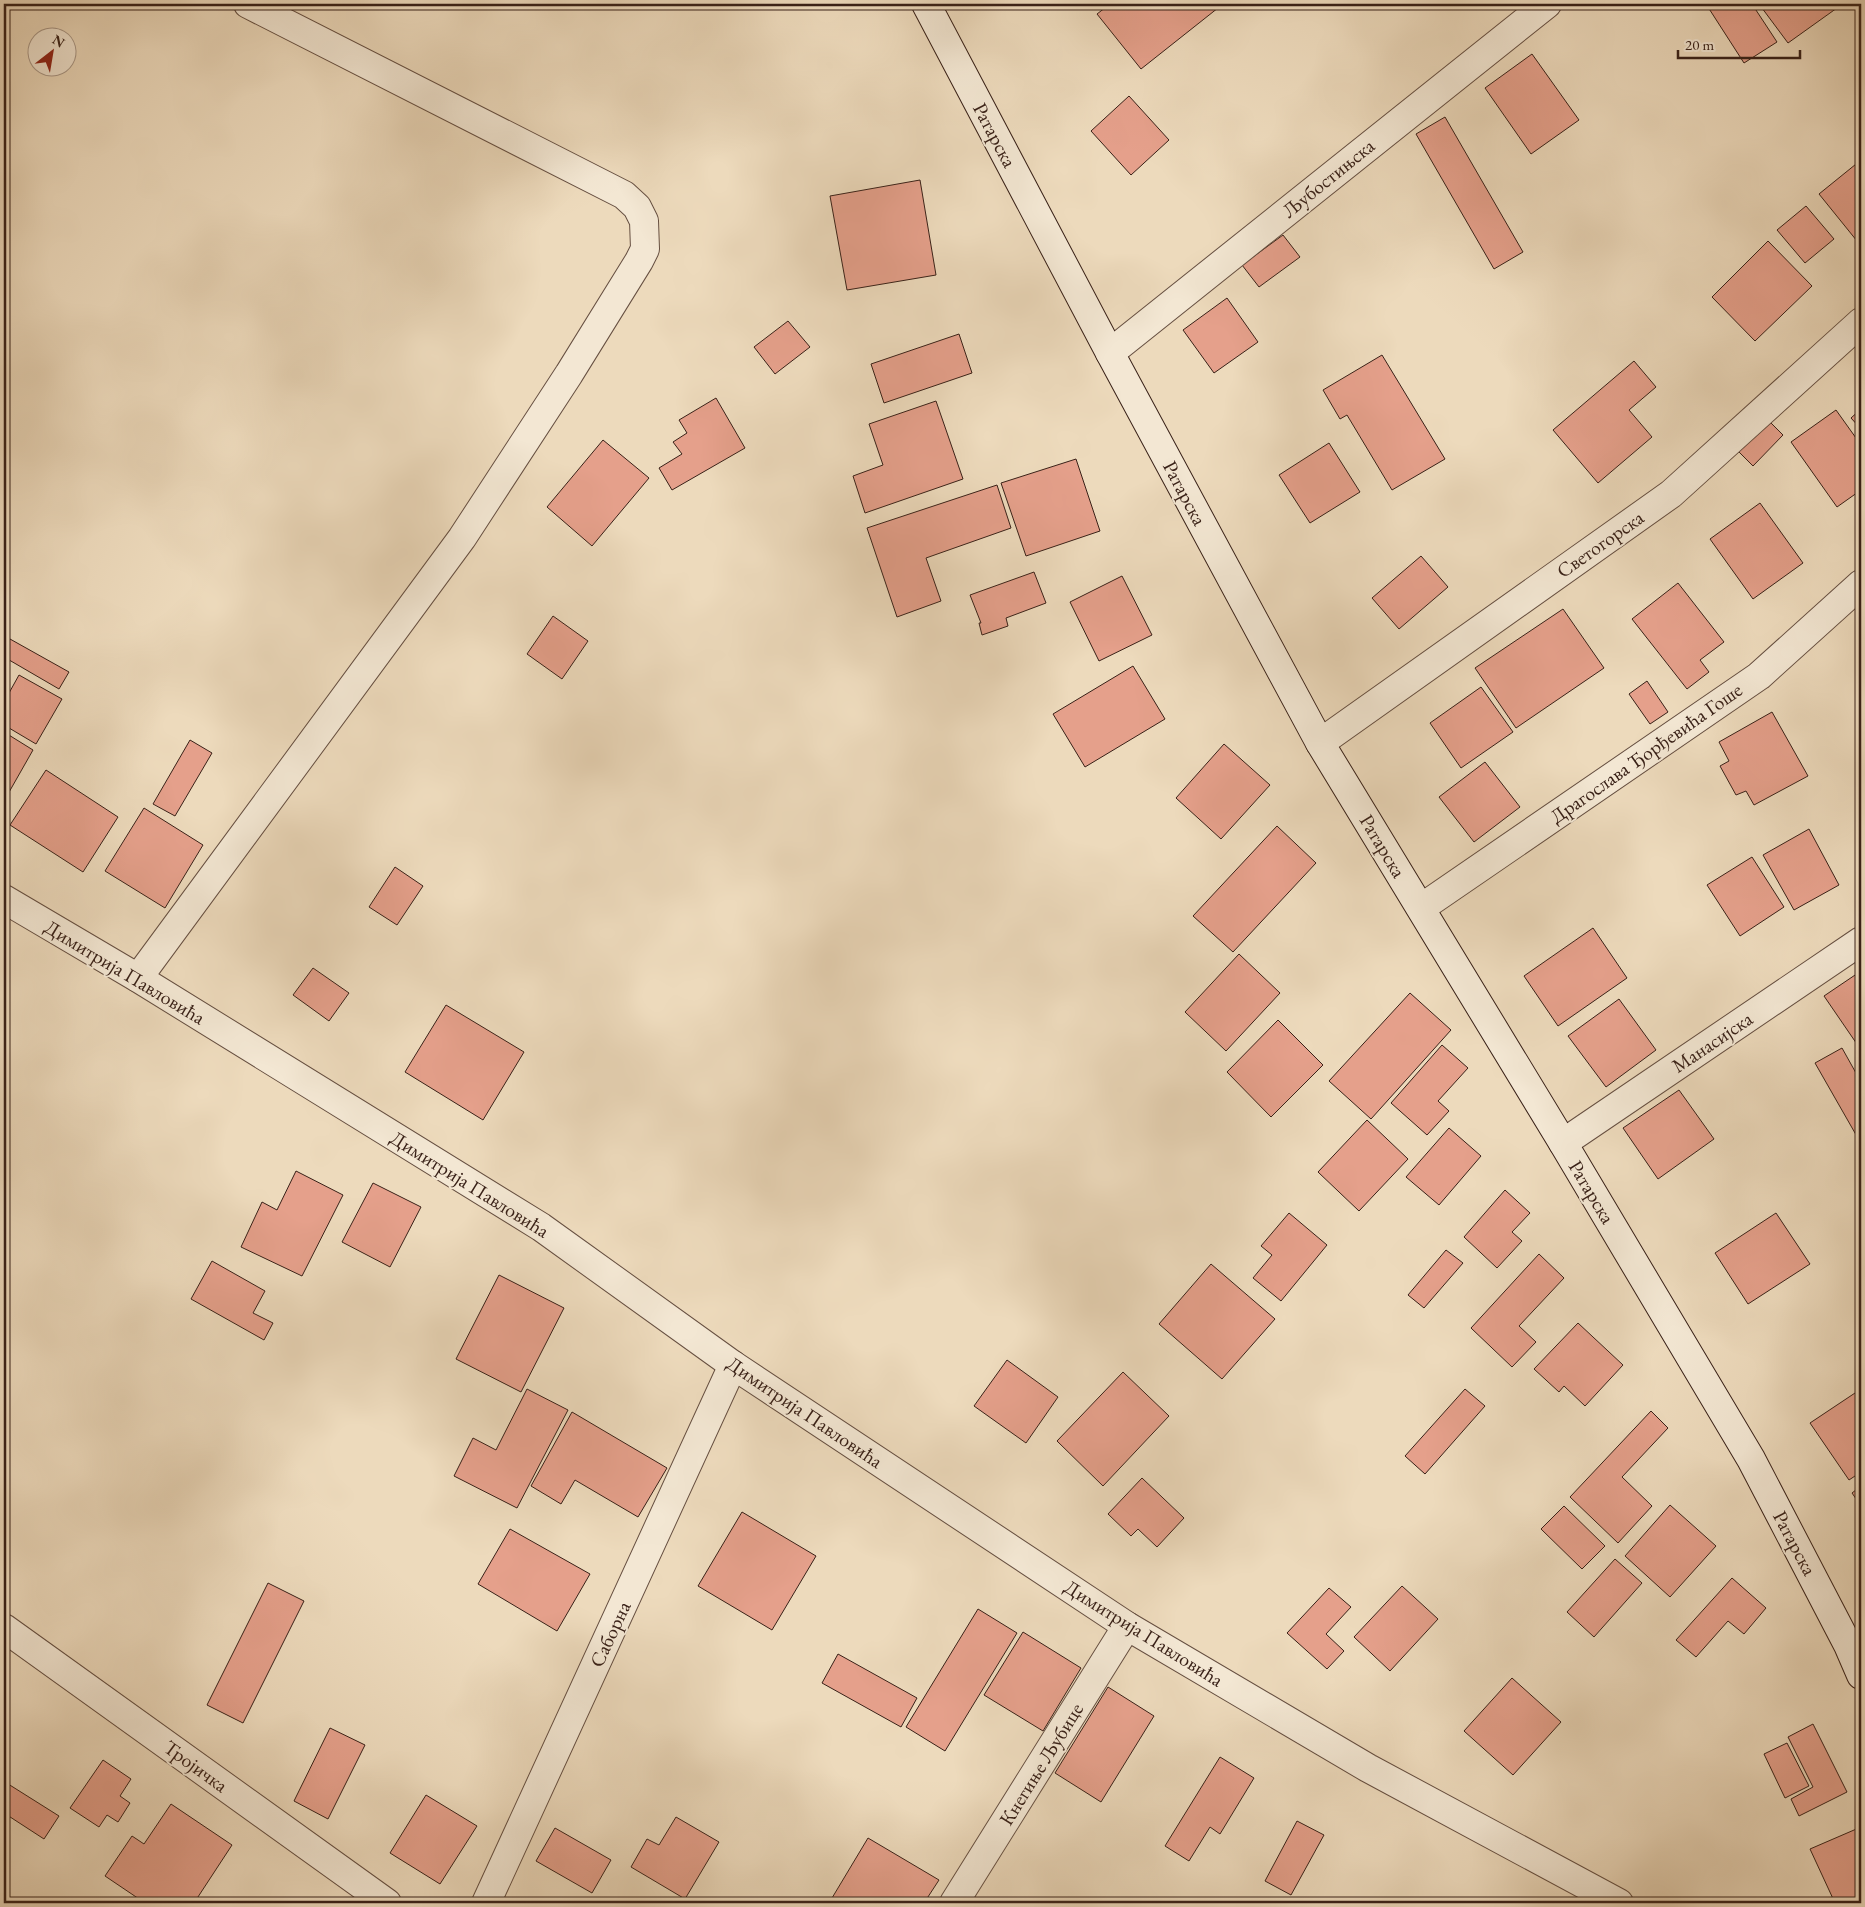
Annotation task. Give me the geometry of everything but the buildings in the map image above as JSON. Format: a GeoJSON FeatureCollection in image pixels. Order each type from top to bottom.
{"type":"FeatureCollection","features":[{"type":"Feature","properties":{"kind":"street"},"geometry":{"type":"LineString","coordinates":[[138,978],[462,538],[569,374],[645,249],[644,221],[637,207],[624,195],[248,4]]}},
{"type":"Feature","properties":{"kind":"street","name":"Ратарска"},"geometry":{"type":"LineString","coordinates":[[926,4],[1110,353],[1320,743],[1751,1459],[1848,1645],[1861,1676]]}},
{"type":"Feature","properties":{"kind":"street","name":"Љубостињска"},"geometry":{"type":"LineString","coordinates":[[1110,353],[1547,4]]}},
{"type":"Feature","properties":{"kind":"street","name":"Светогорска"},"geometry":{"type":"LineString","coordinates":[[1320,743],[1671,494],[1861,322]]}},
{"type":"Feature","properties":{"kind":"street","name":"Драгослава Ђорђевића Гоше"},"geometry":{"type":"LineString","coordinates":[[1420,908],[1759,676],[1861,584]]}},
{"type":"Feature","properties":{"kind":"street","name":"Димитрија Павловића"},"geometry":{"type":"LineString","coordinates":[[4,899],[138,978],[541,1228],[733,1365],[1127,1626],[1368,1768],[1619,1903]]}},
{"type":"Feature","properties":{"kind":"street","name":"Манасијска"},"geometry":{"type":"LineString","coordinates":[[1563,1144],[1861,941]]}},
{"type":"Feature","properties":{"kind":"street","name":"Саборна"},"geometry":{"type":"LineString","coordinates":[[486,1903],[733,1365]]}},
{"type":"Feature","properties":{"kind":"street","name":"Кнегиње Љубице"},"geometry":{"type":"LineString","coordinates":[[954,1903],[1127,1626]]}},
{"type":"Feature","properties":{"kind":"street","name":"Тројичка"},"geometry":{"type":"LineString","coordinates":[[4,1628],[388,1903]]}}]}
